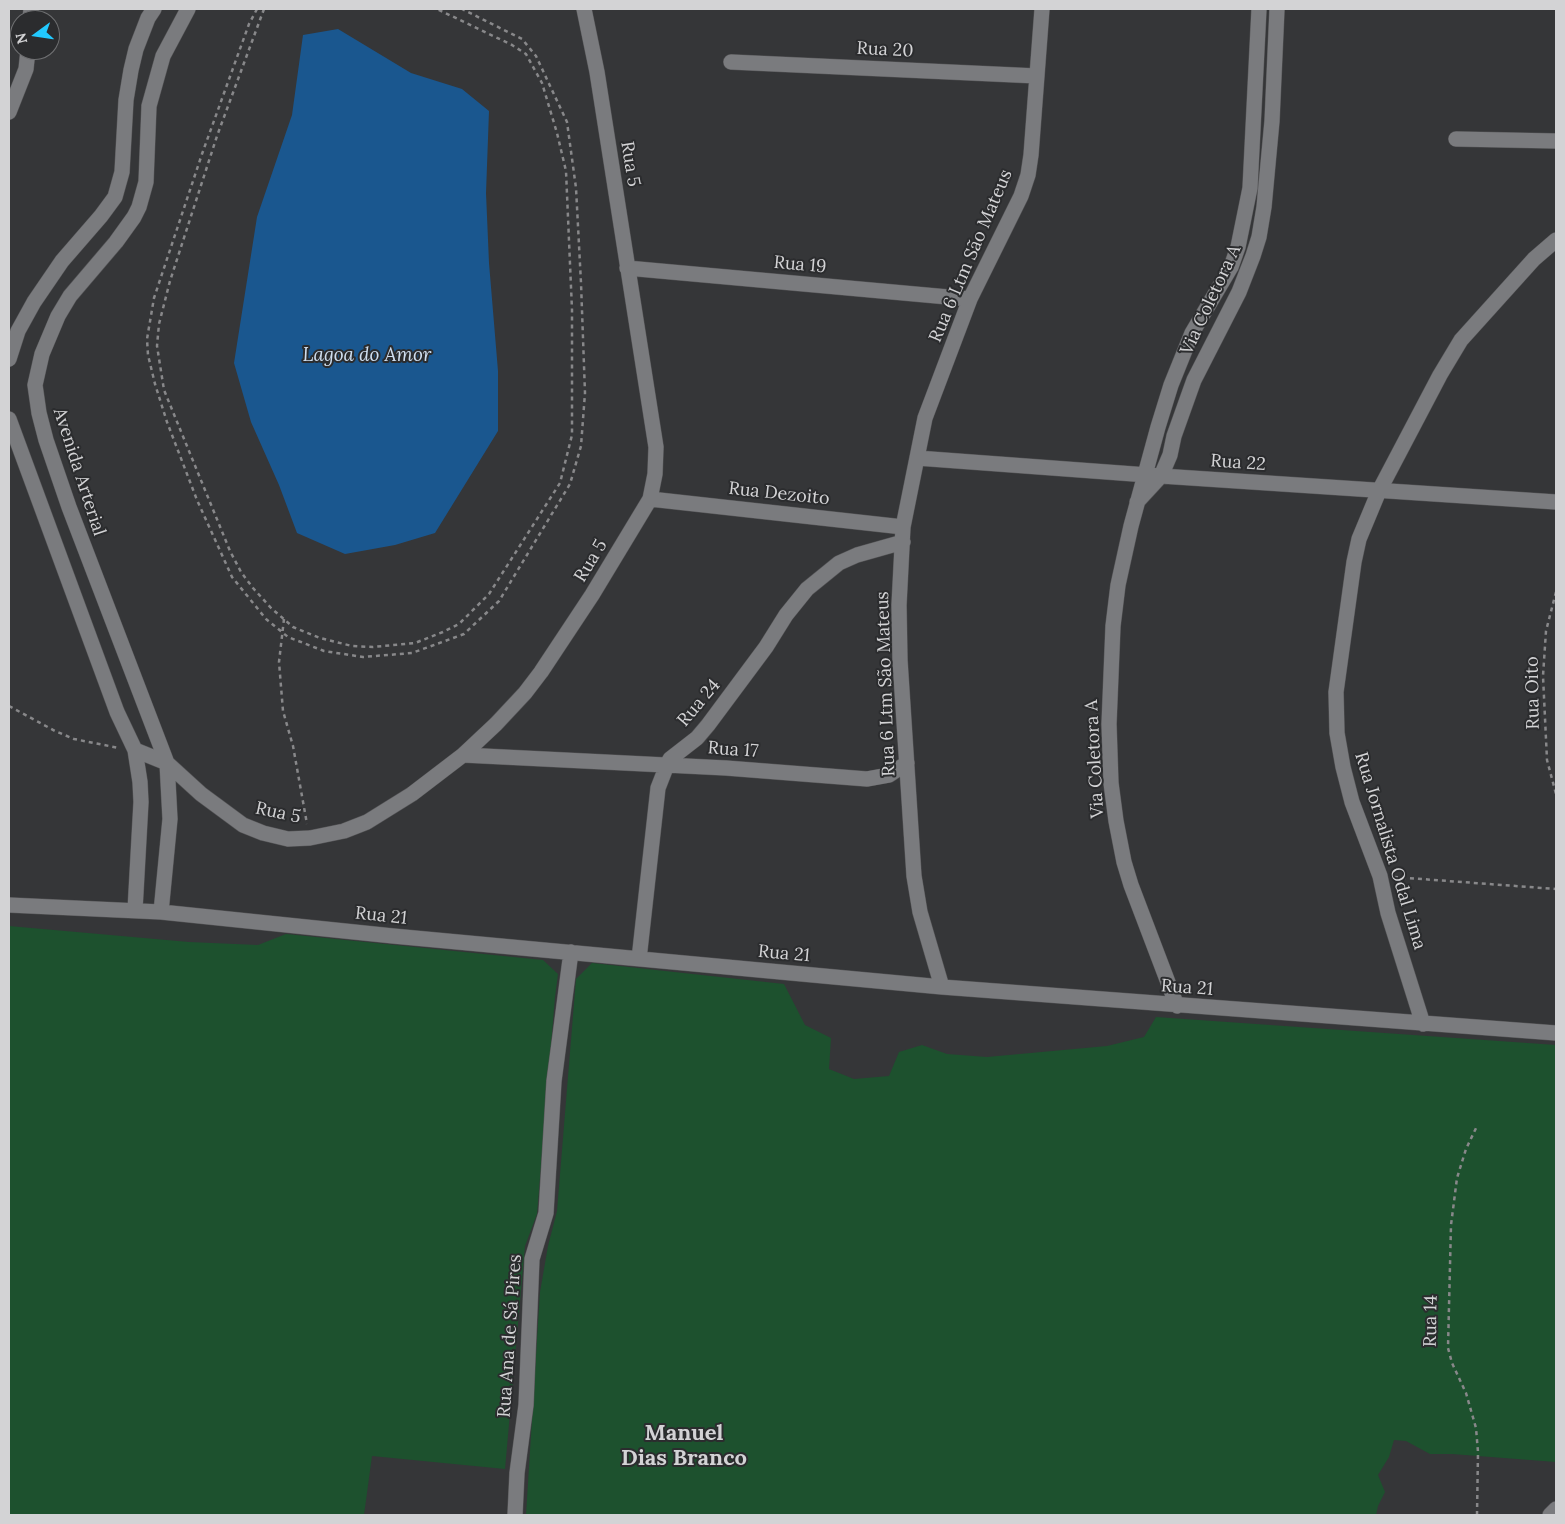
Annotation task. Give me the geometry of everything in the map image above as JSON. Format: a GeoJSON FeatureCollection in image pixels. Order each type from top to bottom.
{"type":"FeatureCollection","features":[{"type":"Feature","properties":{"kind":"street"},"geometry":{"type":"LineString","coordinates":[[9,359],[18,331],[34,302],[62,262],[115,197],[122,172],[126,100],[131,70],[136,49],[148,18],[154,9]]}},
{"type":"Feature","properties":{"kind":"street","name":"Avenida Arterial"},"geometry":{"type":"LineString","coordinates":[[161,912],[170,819],[167,763],[69,507],[46,440],[39,414],[35,385],[42,354],[58,316],[70,296],[116,242],[139,207],[146,182],[150,106],[163,56],[188,9]]}},
{"type":"Feature","properties":{"kind":"street","name":"Rua 5"},"geometry":{"type":"LineString","coordinates":[[167,763],[201,794],[243,825],[263,833],[288,839],[310,838],[344,831],[367,822],[412,794],[463,755],[514,705],[541,672],[592,595],[650,499],[656,474],[656,447],[597,72],[584,9]]}},
{"type":"Feature","properties":{"kind":"street","name":"Rua 6 Ltm São Mateus"},"geometry":{"type":"LineString","coordinates":[[942,987],[916,892],[900,660],[899,605],[903,534],[925,418],[970,299],[1025,185],[1031,155],[1042,9]]}},
{"type":"Feature","properties":{"kind":"street","name":"Via Coletora A"},"geometry":{"type":"LineString","coordinates":[[1177,1006],[1131,885],[1116,821],[1111,782],[1109,715],[1113,626],[1118,585],[1136,503],[1171,385],[1192,333],[1231,267],[1238,247],[1250,188],[1259,9]]}},
{"type":"Feature","properties":{"kind":"street","name":"Via Coletora A"},"geometry":{"type":"LineString","coordinates":[[1136,503],[1161,476],[1170,455],[1174,436],[1194,380],[1239,292],[1254,256],[1264,207],[1272,121],[1277,9]]}},
{"type":"Feature","properties":{"kind":"street"},"geometry":{"type":"LineString","coordinates":[[9,112],[26,69],[27,60]]}},
{"type":"Feature","properties":{"kind":"street","name":"Rua 20"},"geometry":{"type":"LineString","coordinates":[[731,62],[1037,76]]}},
{"type":"Feature","properties":{"kind":"street"},"geometry":{"type":"LineString","coordinates":[[1456,139],[1556,141]]}},
{"type":"Feature","properties":{"kind":"street","name":"Rua Jornalista Odal Lima"},"geometry":{"type":"LineString","coordinates":[[1423,1024],[1388,914],[1380,876],[1350,793],[1340,750],[1336,692],[1354,562],[1359,539],[1379,491],[1440,375],[1462,340],[1534,260],[1556,240]]}},
{"type":"Feature","properties":{"kind":"street","name":"Rua 19"},"geometry":{"type":"LineString","coordinates":[[627,268],[970,299]]}},
{"type":"Feature","properties":{"kind":"street"},"geometry":{"type":"LineString","coordinates":[[9,419],[117,712],[135,750],[141,802],[135,910]]}},
{"type":"Feature","properties":{"kind":"street","name":"Rua 22"},"geometry":{"type":"LineString","coordinates":[[918,458],[1556,502]]}},
{"type":"Feature","properties":{"kind":"street","name":"Rua Dezoito"},"geometry":{"type":"LineString","coordinates":[[650,499],[903,534]]}},
{"type":"Feature","properties":{"kind":"street","name":"Rua 24"},"geometry":{"type":"LineString","coordinates":[[640,959],[658,788],[670,759],[697,738],[708,725],[766,647],[786,615],[807,589],[839,563],[903,534]]}},
{"type":"Feature","properties":{"kind":"street"},"geometry":{"type":"LineString","coordinates":[[135,750],[167,763]]}},
{"type":"Feature","properties":{"kind":"street","name":"Rua 17"},"geometry":{"type":"LineString","coordinates":[[463,755],[667,765],[867,779],[889,775],[907,763]]}},
{"type":"Feature","properties":{"kind":"street","name":"Rua 21"},"geometry":{"type":"LineString","coordinates":[[9,905],[161,912],[942,987],[1556,1033]]}},
{"type":"Feature","properties":{"kind":"street","name":"Rua Ana de Sá Pires"},"geometry":{"type":"LineString","coordinates":[[515,1515],[517,1473],[526,1405],[532,1259],[546,1213],[554,1081],[571,952]]}},
{"type":"Feature","properties":{"kind":"street"},"geometry":{"type":"LineString","coordinates":[[1550,1515],[1556,1509]]}},
{"type":"Feature","properties":{"kind":"path"},"geometry":{"type":"LineString","coordinates":[[257,9],[249,24],[154,298],[147,339],[148,355],[167,422],[197,500],[232,577],[266,619],[288,637],[324,651],[363,657],[412,654],[464,634],[499,601],[570,484],[581,446],[585,394],[581,283],[576,188],[567,122],[536,56],[522,39],[462,9]]}},
{"type":"Feature","properties":{"kind":"path"},"geometry":{"type":"LineString","coordinates":[[264,9],[217,136],[170,281],[159,324],[157,346],[164,390],[230,551],[252,588],[293,627],[320,638],[352,646],[373,647],[415,643],[459,624],[489,594],[560,483],[572,435],[572,310],[566,170],[542,83],[526,54],[512,45],[437,9]]}},
{"type":"Feature","properties":{"kind":"path","name":"Rua Oito"},"geometry":{"type":"LineString","coordinates":[[1556,592],[1546,631],[1543,676],[1547,760],[1556,794]]}},
{"type":"Feature","properties":{"kind":"path"},"geometry":{"type":"LineString","coordinates":[[284,619],[281,631],[279,662],[283,711],[293,746],[310,838]]}},
{"type":"Feature","properties":{"kind":"path"},"geometry":{"type":"LineString","coordinates":[[9,706],[54,731],[74,739],[135,750]]}},
{"type":"Feature","properties":{"kind":"path"},"geometry":{"type":"LineString","coordinates":[[1380,876],[1556,889]]}},
{"type":"Feature","properties":{"kind":"path","name":"Rua 14"},"geometry":{"type":"LineString","coordinates":[[1477,1515],[1478,1452],[1476,1428],[1466,1393],[1449,1356],[1448,1326],[1451,1225],[1457,1178],[1466,1149],[1478,1126]]}},
{"type":"Feature","properties":{"kind":"green space"},"geometry":{"type":"Polygon","coordinates":[[[9,926],[189,942],[258,945],[286,934],[543,960],[558,974],[537,1214],[525,1246],[505,1469],[372,1456],[364,1515],[9,1515],[9,926]]]}},
{"type":"Feature","properties":{"kind":"green space"},"geometry":{"type":"Polygon","coordinates":[[[592,963],[784,984],[805,1025],[831,1038],[829,1069],[854,1079],[889,1076],[899,1052],[922,1045],[947,1054],[987,1057],[1107,1046],[1144,1037],[1156,1017],[1556,1045],[1556,1462],[1430,1454],[1406,1441],[1394,1440],[1389,1457],[1378,1475],[1385,1492],[1376,1515],[526,1515],[540,1292],[548,1246],[557,1211],[576,979],[592,963]]]}},
{"type":"Feature","properties":{"kind":"water","name":"Lagoa do Amor"},"geometry":{"type":"Polygon","coordinates":[[[338,29],[411,73],[462,89],[489,111],[486,193],[489,263],[498,371],[498,431],[435,533],[395,545],[345,554],[297,533],[279,485],[251,422],[234,363],[257,217],[292,115],[303,35],[338,29]]]}},
{"type":"Feature","properties":{"kind":"district","name":"Manuel Dias Branco"},"geometry":{"type":"Point","coordinates":[684,1446]}}]}
